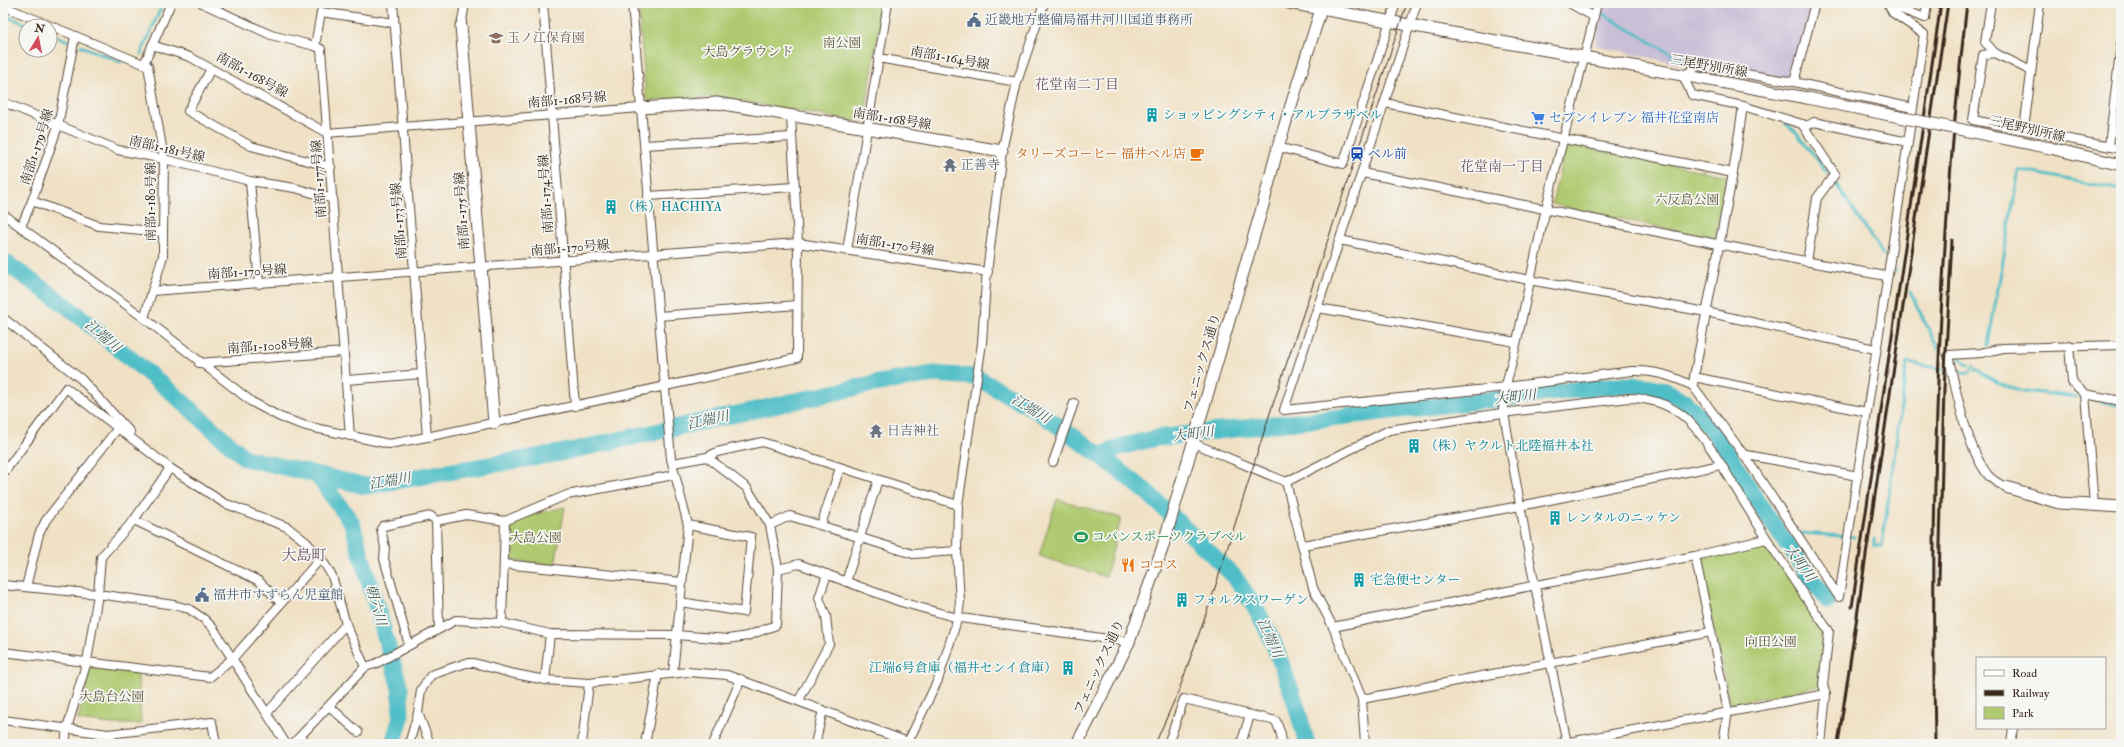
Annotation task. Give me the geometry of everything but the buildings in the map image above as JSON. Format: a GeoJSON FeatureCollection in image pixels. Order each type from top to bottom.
{"type":"FeatureCollection","features":[{"type":"Feature","properties":{"kind":"main road","name":"三尾野別所線"},"geometry":{"type":"LineString","coordinates":[[1289,3],[1322,6],[1390,21],[1585,58],[1808,98],[2050,148],[2121,165]]}},
{"type":"Feature","properties":{"kind":"main road","name":"フェニックス通り"},"geometry":{"type":"LineString","coordinates":[[1077,744],[1129,642],[1162,549],[1263,205],[1278,147],[1322,6]]}},
{"type":"Feature","properties":{"kind":"main road","name":"南部1-175号線"},"geometry":{"type":"LineString","coordinates":[[461,26],[494,423]]}},
{"type":"Feature","properties":{"kind":"main road","name":"南部1-168号線"},"geometry":{"type":"LineString","coordinates":[[640,108],[717,103],[1002,151]]}},
{"type":"Feature","properties":{"kind":"main road"},"geometry":{"type":"LineString","coordinates":[[2006,487],[2060,503],[2121,507]]}},
{"type":"Feature","properties":{"kind":"street"},"geometry":{"type":"LineString","coordinates":[[4,5],[144,64],[171,3]]}},
{"type":"Feature","properties":{"kind":"street"},"geometry":{"type":"LineString","coordinates":[[202,3],[271,35],[315,46],[321,12],[394,23]]}},
{"type":"Feature","properties":{"kind":"street","name":"南部1-173号線"},"geometry":{"type":"LineString","coordinates":[[393,3],[428,437]]}},
{"type":"Feature","properties":{"kind":"street","name":"南部1-175号線"},"geometry":{"type":"LineString","coordinates":[[458,3],[465,4],[461,26]]}},
{"type":"Feature","properties":{"kind":"street","name":"南部1-174号線"},"geometry":{"type":"LineString","coordinates":[[543,3],[575,406]]}},
{"type":"Feature","properties":{"kind":"street"},"geometry":{"type":"LineString","coordinates":[[632,3],[665,397],[674,475],[688,525],[673,673]]}},
{"type":"Feature","properties":{"kind":"street"},"geometry":{"type":"LineString","coordinates":[[847,250],[888,3]]}},
{"type":"Feature","properties":{"kind":"street"},"geometry":{"type":"LineString","coordinates":[[409,744],[418,713],[421,690],[431,675],[466,663],[474,663],[510,673],[545,680],[589,684],[658,674],[686,672],[727,675],[800,700],[907,743],[938,680],[958,617],[960,594],[957,551],[958,505],[982,347],[988,272],[1002,151],[1017,82],[1044,3]]}},
{"type":"Feature","properties":{"kind":"street"},"geometry":{"type":"LineString","coordinates":[[1278,147],[1343,164],[1396,3]]}},
{"type":"Feature","properties":{"kind":"street"},"geometry":{"type":"LineString","coordinates":[[1417,3],[1284,410],[1505,390],[1632,371],[1648,370],[1693,382],[1867,412]]}},
{"type":"Feature","properties":{"kind":"street"},"geometry":{"type":"LineString","coordinates":[[1569,3],[1594,17]]}},
{"type":"Feature","properties":{"kind":"street"},"geometry":{"type":"LineString","coordinates":[[1596,3],[1585,58],[1562,140],[1529,280],[1505,390],[1503,410],[1551,663],[1564,744],[1728,711],[1826,694]]}},
{"type":"Feature","properties":{"kind":"street"},"geometry":{"type":"LineString","coordinates":[[1794,82],[1816,3]]}},
{"type":"Feature","properties":{"kind":"street"},"geometry":{"type":"LineString","coordinates":[[1886,4],[1925,18],[1927,3]]}},
{"type":"Feature","properties":{"kind":"street"},"geometry":{"type":"LineString","coordinates":[[1991,3],[1986,42],[1995,54],[2032,71]]}},
{"type":"Feature","properties":{"kind":"street"},"geometry":{"type":"LineString","coordinates":[[2024,129],[2040,3]]}},
{"type":"Feature","properties":{"kind":"street"},"geometry":{"type":"LineString","coordinates":[[1743,106],[1733,173],[1693,382],[1839,597],[1858,476],[1886,276],[1924,34],[1893,13],[1886,4]]}},
{"type":"Feature","properties":{"kind":"street","name":"南部1-179号線"},"geometry":{"type":"LineString","coordinates":[[75,36],[58,126],[32,200],[99,226],[163,232]]}},
{"type":"Feature","properties":{"kind":"street"},"geometry":{"type":"LineString","coordinates":[[2109,146],[2121,44]]}},
{"type":"Feature","properties":{"kind":"street","name":"南部1-168号線"},"geometry":{"type":"LineString","coordinates":[[152,45],[190,57],[327,133],[640,108]]}},
{"type":"Feature","properties":{"kind":"street","name":"南部1-177号線"},"geometry":{"type":"LineString","coordinates":[[315,46],[321,49],[350,436]]}},
{"type":"Feature","properties":{"kind":"street"},"geometry":{"type":"LineString","coordinates":[[1995,54],[1983,55],[1973,120],[2121,149]]}},
{"type":"Feature","properties":{"kind":"street","name":"南部1-164号線"},"geometry":{"type":"LineString","coordinates":[[878,58],[1017,82]]}},
{"type":"Feature","properties":{"kind":"street","name":"南部1-180号線"},"geometry":{"type":"LineString","coordinates":[[144,64],[148,66],[164,160],[162,256],[144,318]]}},
{"type":"Feature","properties":{"kind":"street"},"geometry":{"type":"LineString","coordinates":[[1908,142],[1814,122],[1807,126],[1743,106],[1692,95],[1683,76],[1698,66],[1794,82],[1913,108]]}},
{"type":"Feature","properties":{"kind":"street"},"geometry":{"type":"LineString","coordinates":[[211,69],[188,111],[251,146],[330,167]]}},
{"type":"Feature","properties":{"kind":"street","name":"南部1-181号線"},"geometry":{"type":"LineString","coordinates":[[3,102],[118,150],[250,181],[295,188],[333,199]]}},
{"type":"Feature","properties":{"kind":"street"},"geometry":{"type":"LineString","coordinates":[[1385,103],[1562,140],[1733,173]]}},
{"type":"Feature","properties":{"kind":"street"},"geometry":{"type":"LineString","coordinates":[[3,214],[144,318],[199,363],[252,402],[280,417],[306,426],[389,444],[797,358],[798,243],[791,116]]}},
{"type":"Feature","properties":{"kind":"street"},"geometry":{"type":"LineString","coordinates":[[1802,124],[1835,174],[1817,198],[1806,262]]}},
{"type":"Feature","properties":{"kind":"street"},"geometry":{"type":"LineString","coordinates":[[644,145],[792,137]]}},
{"type":"Feature","properties":{"kind":"street"},"geometry":{"type":"LineString","coordinates":[[1362,173],[1546,208],[1718,245],[1886,276]]}},
{"type":"Feature","properties":{"kind":"street"},"geometry":{"type":"LineString","coordinates":[[250,181],[259,284]]}},
{"type":"Feature","properties":{"kind":"street"},"geometry":{"type":"LineString","coordinates":[[648,196],[794,187]]}},
{"type":"Feature","properties":{"kind":"street"},"geometry":{"type":"LineString","coordinates":[[21,227],[32,200]]}},
{"type":"Feature","properties":{"kind":"street"},"geometry":{"type":"LineString","coordinates":[[1340,240],[1529,280],[1706,312],[1875,349]]}},
{"type":"Feature","properties":{"kind":"street","name":"南部1-170号線"},"geometry":{"type":"LineString","coordinates":[[152,291],[798,243],[988,272]]}},
{"type":"Feature","properties":{"kind":"street"},"geometry":{"type":"LineString","coordinates":[[659,316],[798,305]]}},
{"type":"Feature","properties":{"kind":"street"},"geometry":{"type":"LineString","coordinates":[[1318,308],[1516,342]]}},
{"type":"Feature","properties":{"kind":"street"},"geometry":{"type":"LineString","coordinates":[[3,318],[81,379],[131,434]]}},
{"type":"Feature","properties":{"kind":"street"},"geometry":{"type":"LineString","coordinates":[[2069,345],[2072,382],[2085,394],[2121,401]]}},
{"type":"Feature","properties":{"kind":"street"},"geometry":{"type":"LineString","coordinates":[[2006,487],[1988,475],[1979,459],[1969,433],[1948,355],[1981,353],[2003,348],[2069,345],[2121,345]]}},
{"type":"Feature","properties":{"kind":"street","name":"南部1-1008号線"},"geometry":{"type":"LineString","coordinates":[[199,363],[344,352]]}},
{"type":"Feature","properties":{"kind":"street"},"geometry":{"type":"LineString","coordinates":[[347,380],[422,374]]}},
{"type":"Feature","properties":{"kind":"street"},"geometry":{"type":"LineString","coordinates":[[3,474],[66,388],[170,468],[224,503],[287,527],[321,558],[332,576],[346,624],[365,667]]}},
{"type":"Feature","properties":{"kind":"street"},"geometry":{"type":"LineString","coordinates":[[2085,394],[2094,506]]}},
{"type":"Feature","properties":{"kind":"street"},"geometry":{"type":"LineString","coordinates":[[1193,443],[1286,482],[1389,430],[1503,410],[1645,398],[1658,402],[1682,415],[1692,424],[1721,465],[1766,539],[1829,631],[1822,685],[1826,694],[1821,744]]}},
{"type":"Feature","properties":{"kind":"street"},"geometry":{"type":"LineString","coordinates":[[1053,462],[1074,404]]}},
{"type":"Feature","properties":{"kind":"street"},"geometry":{"type":"LineString","coordinates":[[26,587],[39,534],[46,520],[118,428]]}},
{"type":"Feature","properties":{"kind":"street"},"geometry":{"type":"LineString","coordinates":[[673,463],[707,457],[717,452],[762,442],[958,505]]}},
{"type":"Feature","properties":{"kind":"street"},"geometry":{"type":"LineString","coordinates":[[1742,454],[1858,476]]}},
{"type":"Feature","properties":{"kind":"street"},"geometry":{"type":"LineString","coordinates":[[293,744],[365,667],[375,664],[456,620],[502,623],[550,634],[676,635],[728,639],[747,636],[776,625],[778,569],[770,525],[747,488],[707,457]]}},
{"type":"Feature","properties":{"kind":"street"},"geometry":{"type":"LineString","coordinates":[[1303,545],[1520,506],[1721,465]]}},
{"type":"Feature","properties":{"kind":"street"},"geometry":{"type":"LineString","coordinates":[[65,744],[67,728],[87,661],[98,594],[101,557],[134,520],[170,468]]}},
{"type":"Feature","properties":{"kind":"street"},"geometry":{"type":"LineString","coordinates":[[821,525],[840,468]]}},
{"type":"Feature","properties":{"kind":"street"},"geometry":{"type":"LineString","coordinates":[[436,521],[466,515],[505,521],[567,495],[674,475]]}},
{"type":"Feature","properties":{"kind":"street"},"geometry":{"type":"LineString","coordinates":[[846,582],[878,480]]}},
{"type":"Feature","properties":{"kind":"street"},"geometry":{"type":"LineString","coordinates":[[1286,482],[1313,588],[1333,627],[1362,699],[1364,744]]}},
{"type":"Feature","properties":{"kind":"street"},"geometry":{"type":"LineString","coordinates":[[406,647],[384,559],[385,547],[381,529],[383,526],[431,516],[436,521],[439,629]]}},
{"type":"Feature","properties":{"kind":"street"},"geometry":{"type":"LineString","coordinates":[[770,525],[790,516],[913,554],[957,551]]}},
{"type":"Feature","properties":{"kind":"street"},"geometry":{"type":"LineString","coordinates":[[134,520],[259,581],[281,603]]}},
{"type":"Feature","properties":{"kind":"street"},"geometry":{"type":"LineString","coordinates":[[502,623],[505,521]]}},
{"type":"Feature","properties":{"kind":"street"},"geometry":{"type":"LineString","coordinates":[[680,602],[744,612],[751,537],[688,525]]}},
{"type":"Feature","properties":{"kind":"street"},"geometry":{"type":"LineString","coordinates":[[1333,627],[1536,585],[1695,556],[1766,539]]}},
{"type":"Feature","properties":{"kind":"street"},"geometry":{"type":"LineString","coordinates":[[1695,556],[1728,711],[1724,744]]}},
{"type":"Feature","properties":{"kind":"street"},"geometry":{"type":"LineString","coordinates":[[3,652],[210,677],[233,658],[321,558]]}},
{"type":"Feature","properties":{"kind":"street"},"geometry":{"type":"LineString","coordinates":[[504,564],[682,582]]}},
{"type":"Feature","properties":{"kind":"street"},"geometry":{"type":"LineString","coordinates":[[778,569],[799,564],[900,602],[958,617],[1129,642]]}},
{"type":"Feature","properties":{"kind":"street"},"geometry":{"type":"LineString","coordinates":[[800,700],[829,644],[826,616],[819,598],[826,574]]}},
{"type":"Feature","properties":{"kind":"street"},"geometry":{"type":"LineString","coordinates":[[3,585],[98,594],[174,605],[189,609],[204,619],[212,628],[233,658],[286,744]]}},
{"type":"Feature","properties":{"kind":"street"},"geometry":{"type":"LineString","coordinates":[[267,713],[346,624]]}},
{"type":"Feature","properties":{"kind":"street"},"geometry":{"type":"LineString","coordinates":[[1362,699],[1711,632]]}},
{"type":"Feature","properties":{"kind":"street"},"geometry":{"type":"LineString","coordinates":[[545,680],[550,634]]}},
{"type":"Feature","properties":{"kind":"street"},"geometry":{"type":"LineString","coordinates":[[645,744],[658,674]]}},
{"type":"Feature","properties":{"kind":"street"},"geometry":{"type":"LineString","coordinates":[[713,744],[741,679]]}},
{"type":"Feature","properties":{"kind":"street"},"geometry":{"type":"LineString","coordinates":[[582,744],[589,684]]}},
{"type":"Feature","properties":{"kind":"street"},"geometry":{"type":"LineString","coordinates":[[1168,744],[1184,698],[1276,722],[1281,734],[1282,744]]}},
{"type":"Feature","properties":{"kind":"street"},"geometry":{"type":"LineString","coordinates":[[329,706],[358,732]]}},
{"type":"Feature","properties":{"kind":"street"},"geometry":{"type":"LineString","coordinates":[[815,744],[823,710]]}},
{"type":"Feature","properties":{"kind":"street"},"geometry":{"type":"LineString","coordinates":[[418,713],[430,744]]}},
{"type":"Feature","properties":{"kind":"street"},"geometry":{"type":"LineString","coordinates":[[1241,744],[1250,715]]}},
{"type":"Feature","properties":{"kind":"street"},"geometry":{"type":"LineString","coordinates":[[3,720],[108,734],[212,722],[216,744]]}},
{"type":"Feature","properties":{"kind":"street"},"geometry":{"type":"LineString","coordinates":[[2011,744],[2013,729]]}},
{"type":"Feature","properties":{"kind":"shaded area"},"geometry":{"type":"Polygon","coordinates":[[[1603,3],[1812,3],[1792,79],[1689,61],[1682,65],[1595,45],[1603,3]]]}},
{"type":"Feature","properties":{"kind":"green space","name":"大島グラウンド"},"geometry":{"type":"Polygon","coordinates":[[[638,3],[883,3],[864,120],[861,122],[716,97],[649,101],[646,98],[638,3]]]}},
{"type":"Feature","properties":{"kind":"green space","name":"六反島公園"},"geometry":{"type":"Polygon","coordinates":[[[1566,144],[1727,176],[1715,239],[1552,204],[1566,144]]]}},
{"type":"Feature","properties":{"kind":"green space","name":"コパンスポーツクラブベル"},"geometry":{"type":"Polygon","coordinates":[[[1057,499],[1121,518],[1106,577],[1039,556],[1057,499]]]}},
{"type":"Feature","properties":{"kind":"green space","name":"大島公園"},"geometry":{"type":"Polygon","coordinates":[[[565,507],[555,565],[513,561],[511,520],[565,507]]]}},
{"type":"Feature","properties":{"kind":"green space","name":"向田公園"},"geometry":{"type":"Polygon","coordinates":[[[1766,539],[1829,631],[1823,685],[1730,704],[1699,559],[1766,539]]]}},
{"type":"Feature","properties":{"kind":"green space","name":"大島台公園"},"geometry":{"type":"Polygon","coordinates":[[[91,667],[138,672],[141,724],[111,724],[78,720],[91,667]]]}},
{"type":"Feature","properties":{"kind":"waterway"},"geometry":{"type":"LineString","coordinates":[[141,54],[163,3]]}},
{"type":"Feature","properties":{"kind":"waterway"},"geometry":{"type":"LineString","coordinates":[[1603,14],[1687,63]]}},
{"type":"Feature","properties":{"kind":"waterway"},"geometry":{"type":"LineString","coordinates":[[6,16],[18,21]]}},
{"type":"Feature","properties":{"kind":"waterway"},"geometry":{"type":"LineString","coordinates":[[58,37],[68,41]]}},
{"type":"Feature","properties":{"kind":"waterway"},"geometry":{"type":"LineString","coordinates":[[81,46],[121,62]]}},
{"type":"Feature","properties":{"kind":"waterway"},"geometry":{"type":"LineString","coordinates":[[1785,123],[1796,132],[1827,172]]}},
{"type":"Feature","properties":{"kind":"waterway"},"geometry":{"type":"LineString","coordinates":[[1988,345],[2019,170],[2121,190]]}},
{"type":"Feature","properties":{"kind":"waterway"},"geometry":{"type":"LineString","coordinates":[[1834,181],[1884,256]]}},
{"type":"Feature","properties":{"kind":"waterway","name":"江端川"},"geometry":{"type":"LineString","coordinates":[[3,261],[67,306],[177,397],[245,458],[365,486],[560,453],[873,384],[934,374],[975,377],[1036,410],[1101,456],[1148,493],[1234,576],[1258,612],[1273,642],[1295,701],[1307,744]]}},
{"type":"Feature","properties":{"kind":"waterway"},"geometry":{"type":"LineString","coordinates":[[1891,265],[1896,272]]}},
{"type":"Feature","properties":{"kind":"waterway"},"geometry":{"type":"LineString","coordinates":[[1910,292],[1938,349]]}},
{"type":"Feature","properties":{"kind":"waterway"},"geometry":{"type":"LineString","coordinates":[[1959,358],[1969,365]]}},
{"type":"Feature","properties":{"kind":"waterway"},"geometry":{"type":"LineString","coordinates":[[1874,539],[1874,545],[1882,546],[1907,363],[1945,369]]}},
{"type":"Feature","properties":{"kind":"waterway"},"geometry":{"type":"LineString","coordinates":[[1956,371],[1969,373],[1974,366]]}},
{"type":"Feature","properties":{"kind":"waterway"},"geometry":{"type":"LineString","coordinates":[[1976,370],[2002,385],[2024,391],[2077,397]]}},
{"type":"Feature","properties":{"kind":"waterway","name":"大町川"},"geometry":{"type":"LineString","coordinates":[[1101,456],[1119,447],[1157,438],[1618,385],[1654,387],[1674,395],[1687,404],[1710,428],[1773,525],[1828,601]]}},
{"type":"Feature","properties":{"kind":"waterway"},"geometry":{"type":"LineString","coordinates":[[2092,399],[2121,406]]}},
{"type":"Feature","properties":{"kind":"waterway","name":"朝六川"},"geometry":{"type":"LineString","coordinates":[[317,475],[352,523],[400,688],[401,717],[393,744]]}},
{"type":"Feature","properties":{"kind":"waterway"},"geometry":{"type":"LineString","coordinates":[[1786,544],[1802,533],[1855,537]]}},
{"type":"Feature","properties":{"kind":"tram line"},"geometry":{"type":"LineString","coordinates":[[1155,744],[1179,690],[1213,594],[1270,413],[1407,3]]}},
{"type":"Feature","properties":{"kind":"railway"},"geometry":{"type":"LineString","coordinates":[[1852,607],[1941,3]]}},
{"type":"Feature","properties":{"kind":"railway"},"geometry":{"type":"LineString","coordinates":[[1838,744],[1948,3]]}},
{"type":"Feature","properties":{"kind":"railway"},"geometry":{"type":"LineString","coordinates":[[1935,744],[1934,559],[1938,373],[1949,188],[1967,3]]}},
{"type":"Feature","properties":{"kind":"railway"},"geometry":{"type":"LineString","coordinates":[[1939,582],[1944,389],[1952,240]]}},
{"type":"Feature","properties":{"kind":"place","name":"近畿地方整備局福井河川国道事務所"},"geometry":{"type":"Point","coordinates":[974,20]}},
{"type":"Feature","properties":{"kind":"place","name":"玉ノ江保育園"},"geometry":{"type":"Point","coordinates":[496,38]}},
{"type":"Feature","properties":{"kind":"place","name":"ショッピングシティ・アルプラザベル"},"geometry":{"type":"Point","coordinates":[1152,115]}},
{"type":"Feature","properties":{"kind":"place","name":"セブンイレブン 福井花堂南店"},"geometry":{"type":"Point","coordinates":[1538,118]}},
{"type":"Feature","properties":{"kind":"place","name":"タリーズコーヒー 福井ベル店"},"geometry":{"type":"Point","coordinates":[1197,154]}},
{"type":"Feature","properties":{"kind":"place","name":"ベル前"},"geometry":{"type":"Point","coordinates":[1357,154]}},
{"type":"Feature","properties":{"kind":"place","name":"正善寺"},"geometry":{"type":"Point","coordinates":[950,165]}},
{"type":"Feature","properties":{"kind":"place","name":"（株）HACHIYA"},"geometry":{"type":"Point","coordinates":[611,207]}},
{"type":"Feature","properties":{"kind":"place","name":"日吉神社"},"geometry":{"type":"Point","coordinates":[876,431]}},
{"type":"Feature","properties":{"kind":"place","name":"（株）ヤクルト北陸福井本社"},"geometry":{"type":"Point","coordinates":[1414,446]}},
{"type":"Feature","properties":{"kind":"place","name":"レンタルのニッケン"},"geometry":{"type":"Point","coordinates":[1555,518]}},
{"type":"Feature","properties":{"kind":"place","name":"コパンスポーツクラブベル"},"geometry":{"type":"Point","coordinates":[1081,537]}},
{"type":"Feature","properties":{"kind":"place","name":"ココス"},"geometry":{"type":"Point","coordinates":[1128,565]}},
{"type":"Feature","properties":{"kind":"place","name":"宅急便センター"},"geometry":{"type":"Point","coordinates":[1359,580]}},
{"type":"Feature","properties":{"kind":"place","name":"福井市すずらん児童館"},"geometry":{"type":"Point","coordinates":[202,595]}},
{"type":"Feature","properties":{"kind":"place","name":"フォルクスワーゲン"},"geometry":{"type":"Point","coordinates":[1182,600]}},
{"type":"Feature","properties":{"kind":"place","name":"江端6号倉庫（福井センイ倉庫）"},"geometry":{"type":"Point","coordinates":[1068,668]}},
{"type":"Feature","properties":{"kind":"district","name":"花堂南二丁目"},"geometry":{"type":"Point","coordinates":[1077,84]}},
{"type":"Feature","properties":{"kind":"district","name":"花堂南一丁目"},"geometry":{"type":"Point","coordinates":[1502,166]}},
{"type":"Feature","properties":{"kind":"district","name":"大島町"},"geometry":{"type":"Point","coordinates":[304,555]}},
{"type":"Feature","properties":{"kind":"park label","name":"南公園"},"geometry":{"type":"Point","coordinates":[842,43]}}]}
